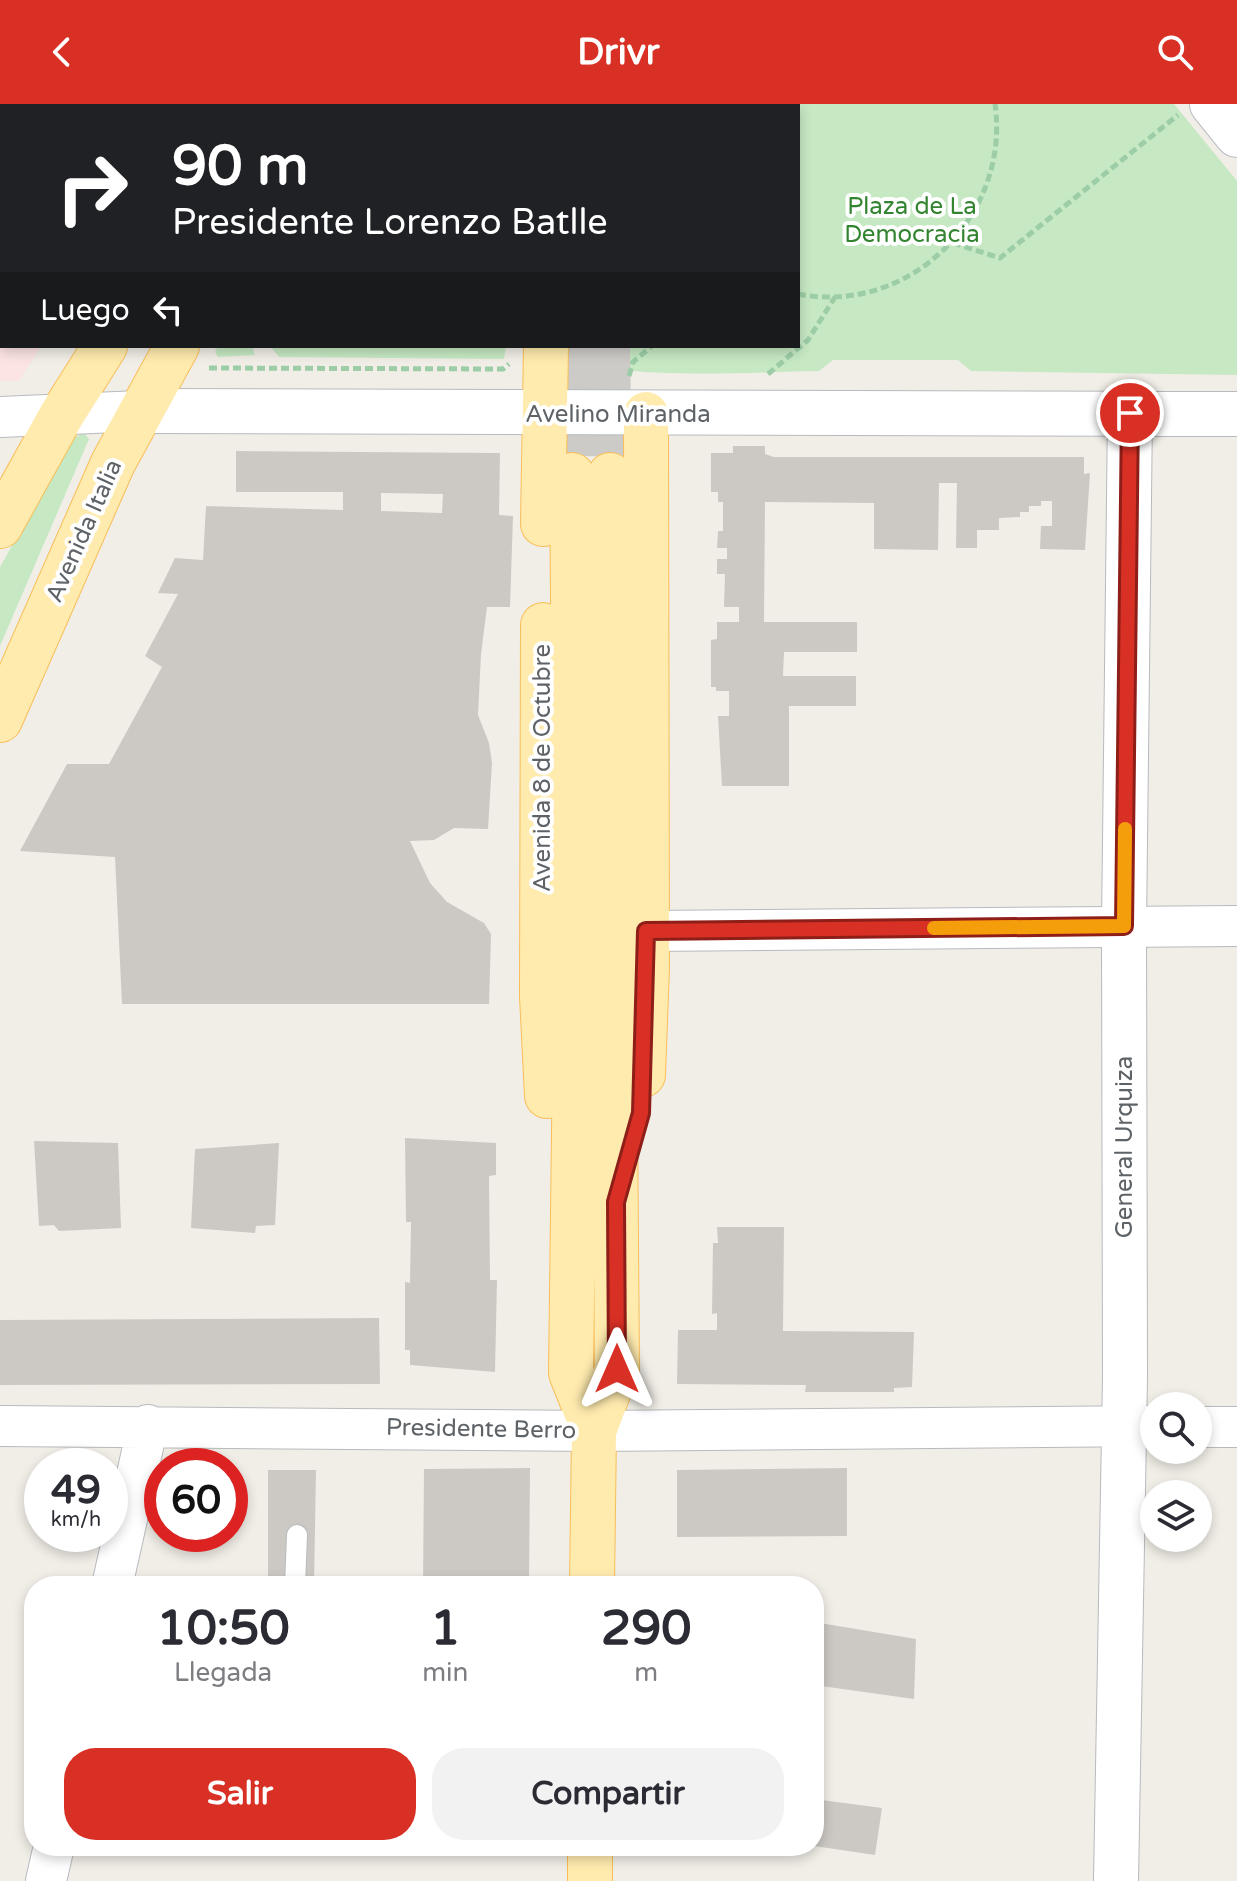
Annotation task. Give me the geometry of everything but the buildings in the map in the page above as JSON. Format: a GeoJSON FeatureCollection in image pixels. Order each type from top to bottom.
{"type":"FeatureCollection","features":[{"type":"Feature","properties":{"kind":"main road"},"geometry":{"type":"LineString","coordinates":[[0,526],[61,416],[104,348]]}},
{"type":"Feature","properties":{"kind":"main road","name":"Avenida 8 de Octubre"},"geometry":{"type":"LineString","coordinates":[[546,351],[543,414],[542,996],[548,1104],[572,1187]]}},
{"type":"Feature","properties":{"kind":"main road","name":"Avenida Italia"},"geometry":{"type":"LineString","coordinates":[[0,720],[113,463],[171,357]]}},
{"type":"Feature","properties":{"kind":"main road","name":"Avenida 8 de Octubre"},"geometry":{"type":"LineString","coordinates":[[616,1202],[641,1113],[646,931],[646,414]]}},
{"type":"Feature","properties":{"kind":"main road","name":"Avenida 8 de Octubre"},"geometry":{"type":"LineString","coordinates":[[592,1576],[594,1431],[617,1369],[616,1202],[591,475],[576,958],[571,1373],[594,1431]]}},
{"type":"Feature","properties":{"kind":"main road"},"geometry":{"type":"LineString","coordinates":[[590,1856],[590,1881]]}},
{"type":"Feature","properties":{"kind":"street"},"geometry":{"type":"LineString","coordinates":[[1196,109],[1237,135]]}},
{"type":"Feature","properties":{"kind":"street","name":"Avelino Miranda"},"geometry":{"type":"LineString","coordinates":[[0,417],[140,411],[1237,414]]}},
{"type":"Feature","properties":{"kind":"street","name":"General Urquiza"},"geometry":{"type":"LineString","coordinates":[[1116,1881],[1138,1426],[1124,926],[1130,413]]}},
{"type":"Feature","properties":{"kind":"street"},"geometry":{"type":"LineString","coordinates":[[646,931],[1237,926]]}},
{"type":"Feature","properties":{"kind":"street"},"geometry":{"type":"LineString","coordinates":[[114,1576],[148,1425]]}},
{"type":"Feature","properties":{"kind":"street","name":"Presidente Berro"},"geometry":{"type":"LineString","coordinates":[[0,1426],[594,1431],[1138,1426]]}},
{"type":"Feature","properties":{"kind":"street"},"geometry":{"type":"LineString","coordinates":[[1212,1427],[1237,1427]]}},
{"type":"Feature","properties":{"kind":"street"},"geometry":{"type":"LineString","coordinates":[[46,1881],[52,1856]]}},
{"type":"Feature","properties":{"kind":"lane"},"geometry":{"type":"LineString","coordinates":[[295,1576],[297,1535]]}},
{"type":"Feature","properties":{"kind":"path"},"geometry":{"type":"LineString","coordinates":[[493,104],[500,104]]}},
{"type":"Feature","properties":{"kind":"path"},"geometry":{"type":"LineString","coordinates":[[800,294],[835,297],[868,293],[900,281],[928,265],[953,243],[973,216],[988,186],[996,153],[995,104]]}},
{"type":"Feature","properties":{"kind":"path"},"geometry":{"type":"LineString","coordinates":[[953,243],[1000,258],[1196,109]]}},
{"type":"Feature","properties":{"kind":"path"},"geometry":{"type":"LineString","coordinates":[[800,347],[808,340],[835,297]]}},
{"type":"Feature","properties":{"kind":"path"},"geometry":{"type":"LineString","coordinates":[[765,377],[799,348]]}},
{"type":"Feature","properties":{"kind":"path"},"geometry":{"type":"LineString","coordinates":[[171,357],[503,369],[515,360],[546,351]]}},
{"type":"Feature","properties":{"kind":"shaded area"},"geometry":{"type":"Polygon","coordinates":[[[0,348],[40,348],[19,381],[0,381],[0,348]]]}},
{"type":"Feature","properties":{"kind":"green space","name":"Plaza de La Democracia"},"geometry":{"type":"Polygon","coordinates":[[[800,104],[1174,104],[1237,181],[1237,375],[971,371],[958,360],[833,360],[819,371],[666,373],[609,367],[593,361],[583,348],[800,348],[800,104]]]}},
{"type":"Feature","properties":{"kind":"green space"},"geometry":{"type":"Polygon","coordinates":[[[217,348],[253,348],[255,355],[218,357],[215,352],[217,348]]]}},
{"type":"Feature","properties":{"kind":"green space"},"geometry":{"type":"Polygon","coordinates":[[[272,348],[506,348],[504,359],[279,357],[272,348]]]}},
{"type":"Feature","properties":{"kind":"green space"},"geometry":{"type":"Polygon","coordinates":[[[84,433],[89,439],[0,646],[0,567],[73,438],[84,433]]]}},
{"type":"Feature","properties":{"kind":"tunnel"},"geometry":{"type":"LineString","coordinates":[[571,348],[572,475]]}},
{"type":"Feature","properties":{"kind":"tunnel"},"geometry":{"type":"LineString","coordinates":[[608,348],[610,475]]}},
{"type":"Feature","properties":{"kind":"slow traffic"},"geometry":{"type":"LineString","coordinates":[[934,928],[1124,926],[1125,829]]}},
{"type":"Feature","properties":{"kind":"route"},"geometry":{"type":"LineString","coordinates":[[617,1369],[616,1202],[641,1113],[646,931],[1124,926],[1130,413]]}}]}
